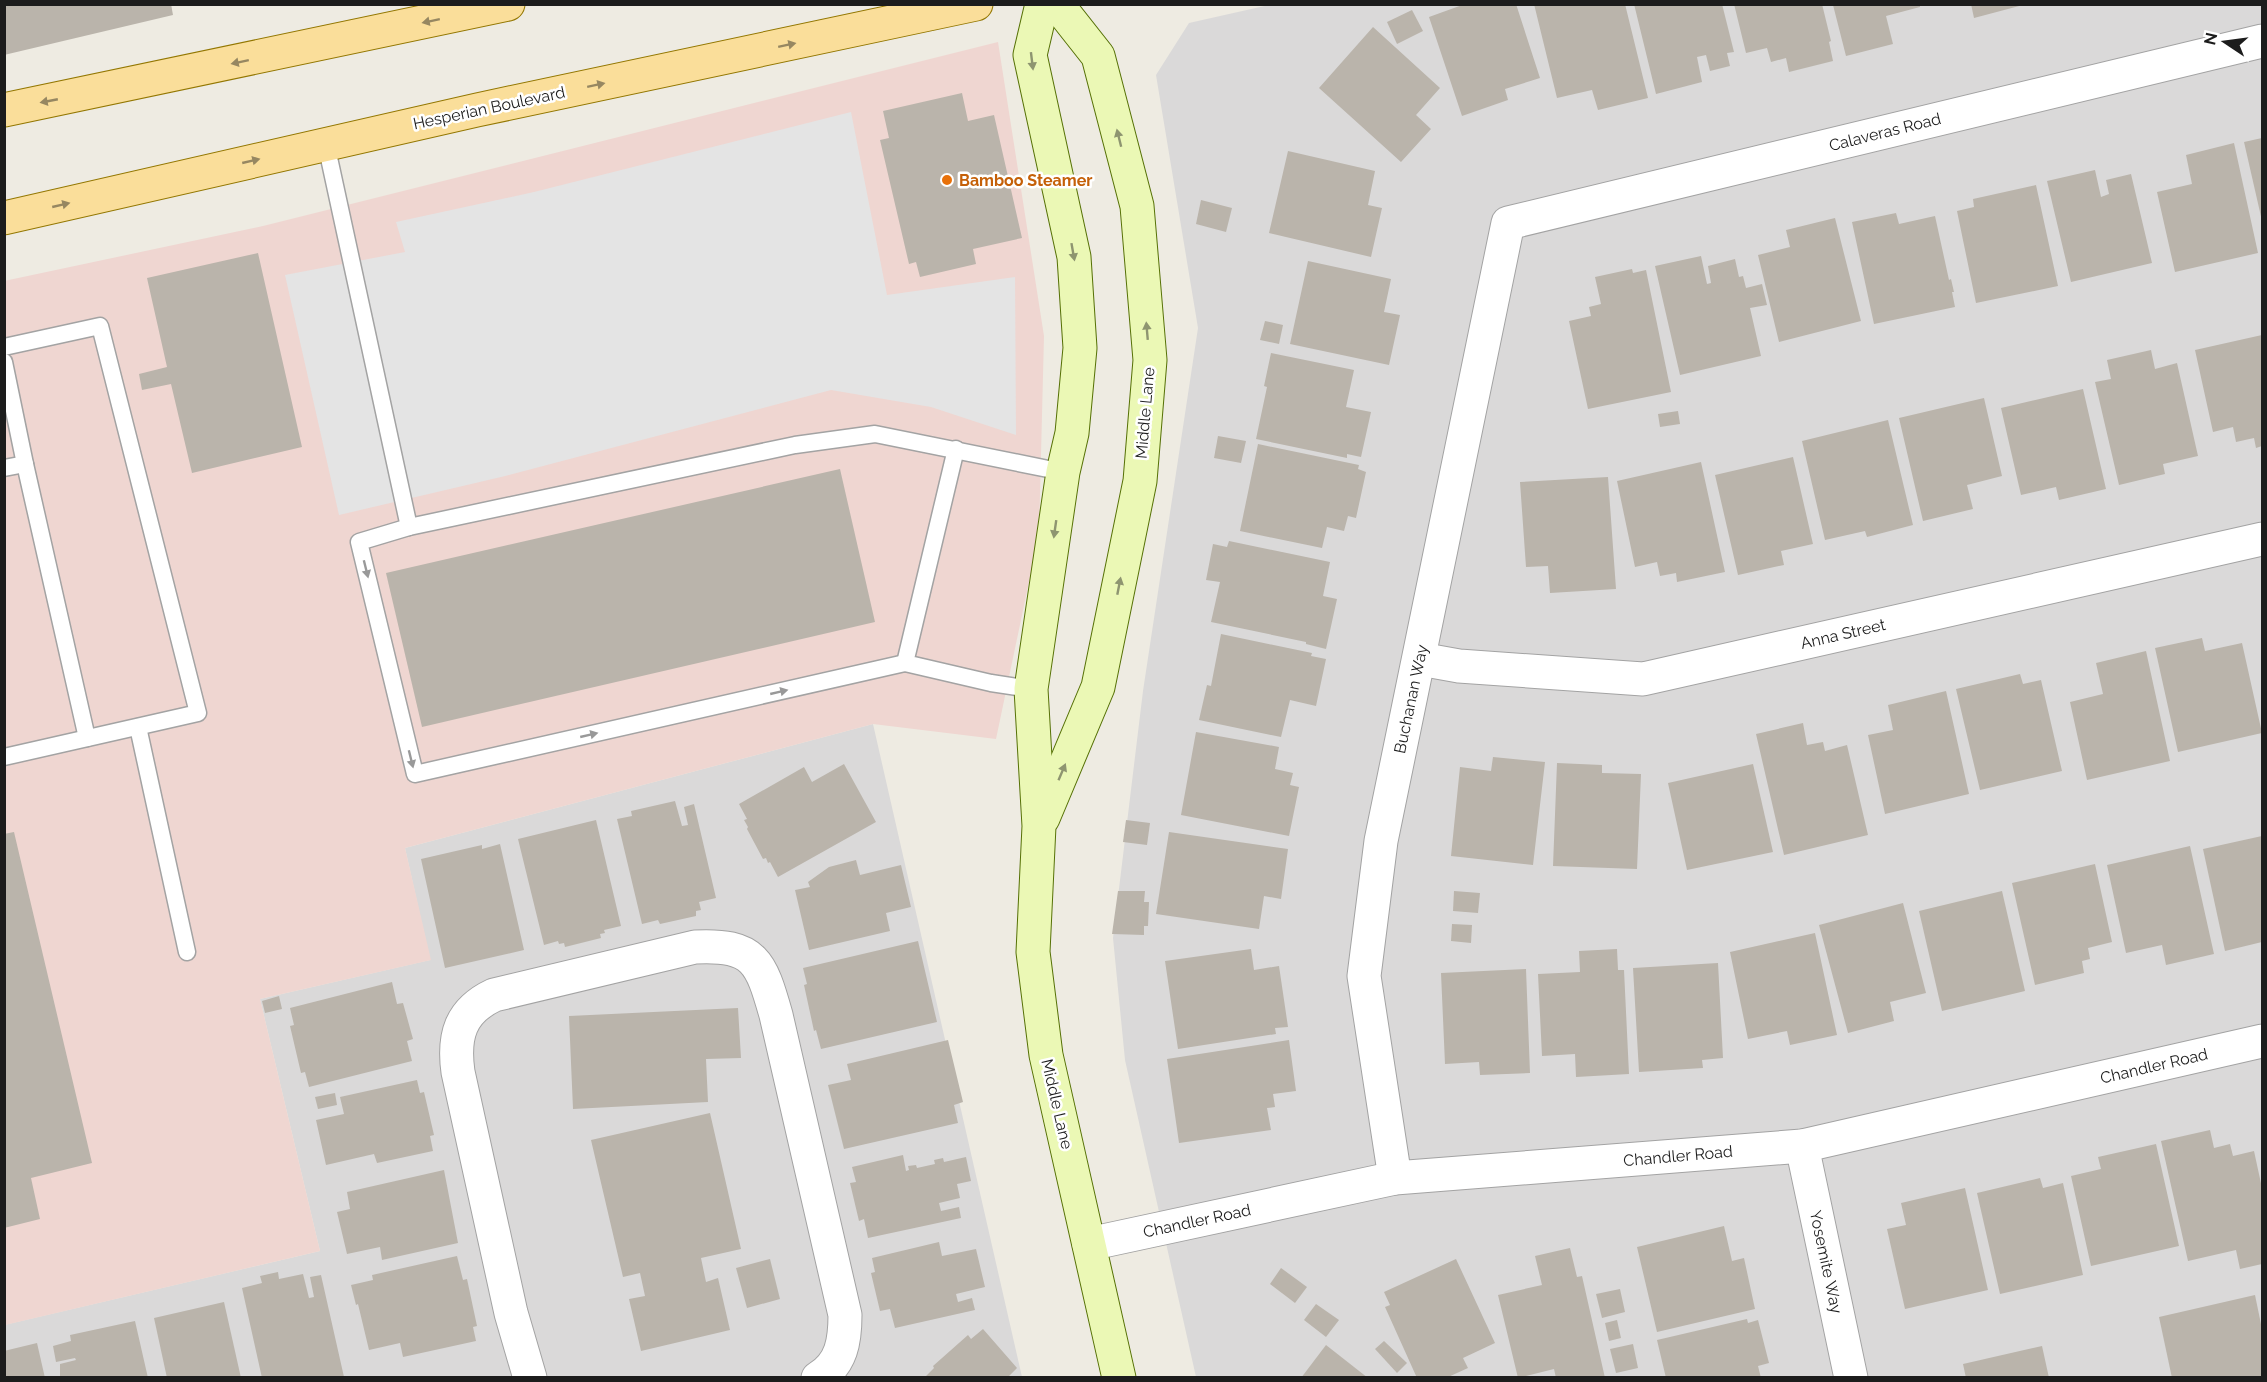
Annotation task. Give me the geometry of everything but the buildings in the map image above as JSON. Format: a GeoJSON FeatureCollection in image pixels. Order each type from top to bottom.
{"type":"FeatureCollection","features":[{"type":"Feature","properties":{"kind":"main road"},"geometry":{"type":"LineString","coordinates":[[4,110],[508,4]]}},
{"type":"Feature","properties":{"kind":"main road","name":"Hesperian Boulevard"},"geometry":{"type":"LineString","coordinates":[[4,218],[326,144],[976,4]]}},
{"type":"Feature","properties":{"kind":"street","name":"Middle Lane"},"geometry":{"type":"LineString","coordinates":[[1042,4],[1030,55],[1074,257],[1080,348],[1072,433],[1031,689],[1040,826],[1033,952],[1046,1055],[1119,1377]]}},
{"type":"Feature","properties":{"kind":"street","name":"Middle Lane"},"geometry":{"type":"LineString","coordinates":[[1040,826],[1098,687],[1140,481],[1150,360],[1137,206],[1098,56],[1057,4]]}},
{"type":"Feature","properties":{"kind":"street","name":"Calaveras Road"},"geometry":{"type":"LineString","coordinates":[[1508,223],[2262,41]]}},
{"type":"Feature","properties":{"kind":"street","name":"Buchanan Way"},"geometry":{"type":"LineString","coordinates":[[1395,1178],[1364,976],[1381,841],[1508,223]]}},
{"type":"Feature","properties":{"kind":"street","name":"Anna Street"},"geometry":{"type":"LineString","coordinates":[[1420,659],[1459,666],[1643,679],[2262,539]]}},
{"type":"Feature","properties":{"kind":"street"},"geometry":{"type":"LineString","coordinates":[[530,1377],[512,1313],[458,1072],[455,1049],[459,1029],[478,1002],[494,995],[695,947],[715,946],[734,948],[751,957],[762,972],[776,1015],[845,1315],[845,1341],[838,1359],[818,1377]]}},
{"type":"Feature","properties":{"kind":"street","name":"Chandler Road"},"geometry":{"type":"LineString","coordinates":[[1089,1244],[1395,1178],[1802,1146],[2262,1041]]}},
{"type":"Feature","properties":{"kind":"street","name":"Yosemite Way"},"geometry":{"type":"LineString","coordinates":[[1802,1146],[1851,1377]]}},
{"type":"Feature","properties":{"kind":"lane"},"geometry":{"type":"LineString","coordinates":[[326,144],[409,527]]}},
{"type":"Feature","properties":{"kind":"lane"},"geometry":{"type":"LineString","coordinates":[[4,347],[100,326],[198,713],[4,757]]}},
{"type":"Feature","properties":{"kind":"lane"},"geometry":{"type":"LineString","coordinates":[[4,362],[87,738]]}},
{"type":"Feature","properties":{"kind":"lane"},"geometry":{"type":"LineString","coordinates":[[1031,689],[904,663],[415,774],[359,542],[409,527],[807,444],[875,434],[1064,472]]}},
{"type":"Feature","properties":{"kind":"lane"},"geometry":{"type":"LineString","coordinates":[[904,663],[956,449]]}},
{"type":"Feature","properties":{"kind":"lane"},"geometry":{"type":"LineString","coordinates":[[4,468],[25,464]]}},
{"type":"Feature","properties":{"kind":"lane"},"geometry":{"type":"LineString","coordinates":[[138,727],[187,952]]}},
{"type":"Feature","properties":{"kind":"shaded area"},"geometry":{"type":"Polygon","coordinates":[[[1269,5],[2262,5],[2262,1377],[1196,1377],[1125,1060],[1113,938],[1143,691],[1198,328],[1156,75],[1189,23],[1269,5]]]}},
{"type":"Feature","properties":{"kind":"shaded area"},"geometry":{"type":"Polygon","coordinates":[[[998,42],[1044,336],[1039,534],[996,739],[873,724],[405,848],[431,960],[260,999],[320,1251],[5,1325],[4,281],[263,226],[998,42]]]}},
{"type":"Feature","properties":{"kind":"shaded area"},"geometry":{"type":"Polygon","coordinates":[[[851,112],[887,295],[1015,277],[1016,435],[931,407],[831,390],[501,477],[339,515],[285,275],[405,252],[396,222],[534,192],[851,112]]]}},
{"type":"Feature","properties":{"kind":"shaded area"},"geometry":{"type":"Polygon","coordinates":[[[873,724],[1022,1377],[5,1377],[4,1325],[320,1251],[260,999],[430,960],[405,848],[873,724]]]}},
{"type":"Feature","properties":{"kind":"place","name":"Bamboo Steamer"},"geometry":{"type":"Point","coordinates":[947,180]}}]}
